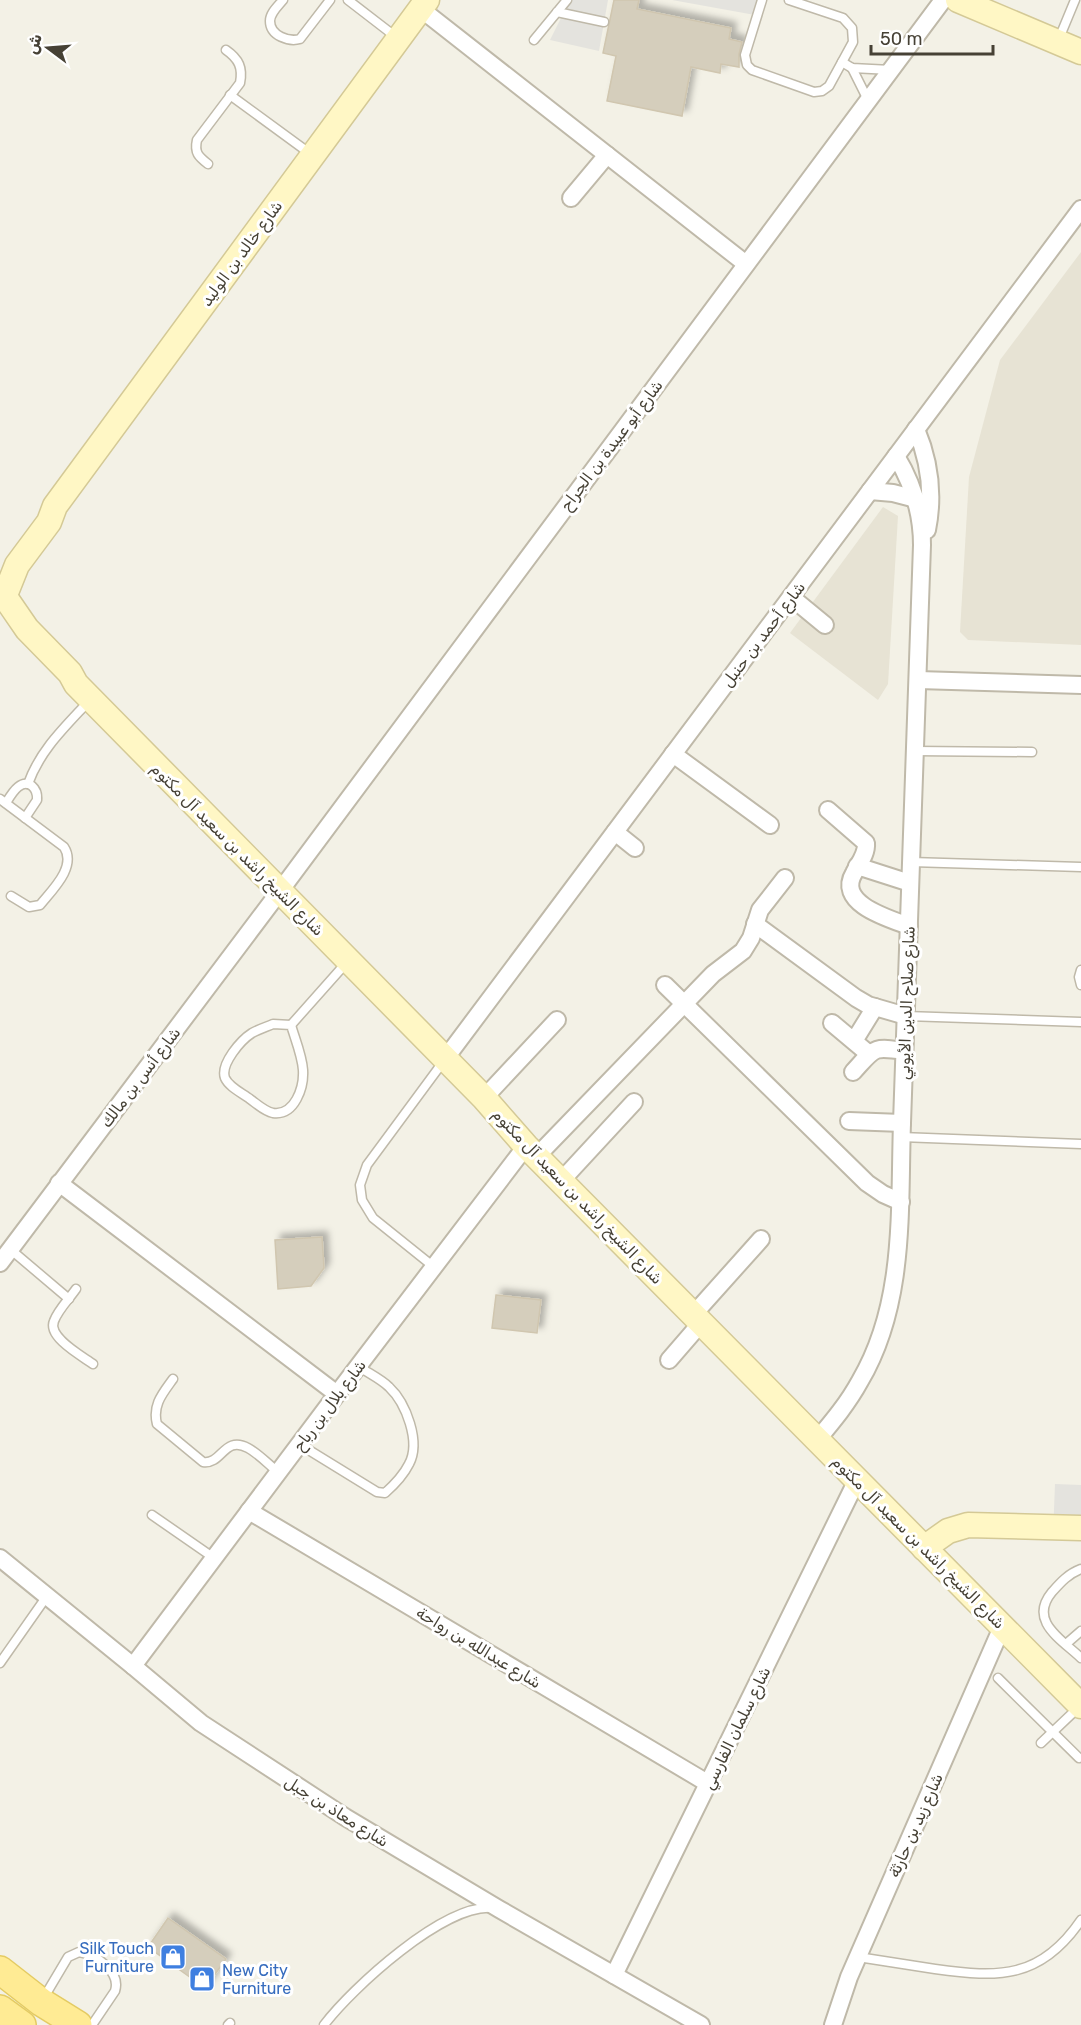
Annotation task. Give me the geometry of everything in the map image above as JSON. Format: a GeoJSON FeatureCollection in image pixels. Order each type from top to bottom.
{"type":"FeatureCollection","features":[{"type":"Feature","properties":{"kind":"main road"},"geometry":{"type":"LineString","coordinates":[[0,1970],[41,2002],[78,2025]]}},
{"type":"Feature","properties":{"kind":"main road"},"geometry":{"type":"LineString","coordinates":[[0,1984],[41,2002]]}},
{"type":"Feature","properties":{"kind":"main road"},"geometry":{"type":"LineString","coordinates":[[0,2009],[22,2025]]}},
{"type":"Feature","properties":{"kind":"street","name":"شارع أبو عبيدة بن الجراح"},"geometry":{"type":"LineString","coordinates":[[280,891],[943,0]]}},
{"type":"Feature","properties":{"kind":"street"},"geometry":{"type":"LineString","coordinates":[[958,0],[1081,52]]}},
{"type":"Feature","properties":{"kind":"street","name":"شارع خالد بن الوليد"},"geometry":{"type":"LineString","coordinates":[[3,596],[17,565],[49,522],[55,506],[424,5]]}},
{"type":"Feature","properties":{"kind":"street"},"geometry":{"type":"LineString","coordinates":[[424,5],[607,155],[746,264]]}},
{"type":"Feature","properties":{"kind":"street"},"geometry":{"type":"LineString","coordinates":[[571,198],[607,155]]}},
{"type":"Feature","properties":{"kind":"street","name":"شارع أحمد بن حنبل"},"geometry":{"type":"LineString","coordinates":[[445,1059],[1081,209]]}},
{"type":"Feature","properties":{"kind":"street","name":"شارع صلاح الدين الأيوبي"},"geometry":{"type":"LineString","coordinates":[[916,429],[925,454],[931,493],[929,520],[922,545]]}},
{"type":"Feature","properties":{"kind":"street","name":"شارع صلاح الدين الأيوبي"},"geometry":{"type":"LineString","coordinates":[[817,1440],[849,1400],[879,1342],[893,1293],[901,1202],[901,1130],[922,530],[916,499],[896,456]]}},
{"type":"Feature","properties":{"kind":"street"},"geometry":{"type":"LineString","coordinates":[[870,491],[893,493],[916,499]]}},
{"type":"Feature","properties":{"kind":"street","name":"شارع خالد بن الوليد"},"geometry":{"type":"LineString","coordinates":[[0,568],[16,551],[41,516],[55,506]]}},
{"type":"Feature","properties":{"kind":"street","name":"شارع الشيخ راشد بن سعيد آل مكتوم"},"geometry":{"type":"LineString","coordinates":[[3,596],[27,629],[70,673],[83,692]]}},
{"type":"Feature","properties":{"kind":"street"},"geometry":{"type":"LineString","coordinates":[[791,597],[825,625]]}},
{"type":"Feature","properties":{"kind":"street","name":"شارع الشيخ راشد بن سعيد آل مكتوم"},"geometry":{"type":"LineString","coordinates":[[0,622],[21,636],[63,678],[83,692],[484,1098],[531,1151],[1081,1705]]}},
{"type":"Feature","properties":{"kind":"street"},"geometry":{"type":"LineString","coordinates":[[918,680],[1081,685]]}},
{"type":"Feature","properties":{"kind":"street"},"geometry":{"type":"LineString","coordinates":[[673,753],[770,825]]}},
{"type":"Feature","properties":{"kind":"street"},"geometry":{"type":"LineString","coordinates":[[828,810],[866,843],[866,851],[849,884],[853,897],[877,913],[909,926]]}},
{"type":"Feature","properties":{"kind":"street"},"geometry":{"type":"LineString","coordinates":[[615,832],[635,848]]}},
{"type":"Feature","properties":{"kind":"street"},"geometry":{"type":"LineString","coordinates":[[858,866],[910,883]]}},
{"type":"Feature","properties":{"kind":"street","name":"شارع بلال بن رباح"},"geometry":{"type":"LineString","coordinates":[[133,1666],[434,1267],[531,1151],[685,1005],[713,974],[743,951],[751,938],[760,910],[785,878]]}},
{"type":"Feature","properties":{"kind":"street","name":"شارع أنس بن مالك"},"geometry":{"type":"LineString","coordinates":[[5,1256],[280,891]]}},
{"type":"Feature","properties":{"kind":"street"},"geometry":{"type":"LineString","coordinates":[[756,924],[856,998],[875,1007],[906,1016]]}},
{"type":"Feature","properties":{"kind":"street"},"geometry":{"type":"LineString","coordinates":[[665,985],[867,1183],[901,1202]]}},
{"type":"Feature","properties":{"kind":"street"},"geometry":{"type":"LineString","coordinates":[[854,1041],[875,1007]]}},
{"type":"Feature","properties":{"kind":"street"},"geometry":{"type":"LineString","coordinates":[[484,1098],[557,1020]]}},
{"type":"Feature","properties":{"kind":"street"},"geometry":{"type":"LineString","coordinates":[[832,1023],[869,1054]]}},
{"type":"Feature","properties":{"kind":"street"},"geometry":{"type":"LineString","coordinates":[[853,1072],[874,1049],[904,1051]]}},
{"type":"Feature","properties":{"kind":"street"},"geometry":{"type":"LineString","coordinates":[[561,1181],[634,1102]]}},
{"type":"Feature","properties":{"kind":"street"},"geometry":{"type":"LineString","coordinates":[[849,1121],[901,1130]]}},
{"type":"Feature","properties":{"kind":"street"},"geometry":{"type":"LineString","coordinates":[[59,1184],[337,1394]]}},
{"type":"Feature","properties":{"kind":"street"},"geometry":{"type":"LineString","coordinates":[[669,1359],[697,1319],[761,1239]]}},
{"type":"Feature","properties":{"kind":"street","name":"شارع سلمان الفارسي"},"geometry":{"type":"LineString","coordinates":[[614,1975],[857,1480]]}},
{"type":"Feature","properties":{"kind":"street","name":"شارع عبدالله بن رواحة"},"geometry":{"type":"LineString","coordinates":[[249,1511],[709,1784]]}},
{"type":"Feature","properties":{"kind":"street"},"geometry":{"type":"LineString","coordinates":[[924,1548],[948,1532],[968,1525],[1081,1528]]}},
{"type":"Feature","properties":{"kind":"street","name":"شارع معاذ بن جبل"},"geometry":{"type":"LineString","coordinates":[[0,1558],[201,1723],[345,1817],[701,2025]]}},
{"type":"Feature","properties":{"kind":"street","name":"شارع زيد بن حارثة"},"geometry":{"type":"LineString","coordinates":[[832,2025],[858,1957],[1002,1627]]}},
{"type":"Feature","properties":{"kind":"lane"},"geometry":{"type":"LineString","coordinates":[[283,0],[271,15],[270,22],[272,29],[279,35],[286,40],[293,41],[300,39],[330,0]]}},
{"type":"Feature","properties":{"kind":"lane"},"geometry":{"type":"LineString","coordinates":[[348,0],[398,39]]}},
{"type":"Feature","properties":{"kind":"lane"},"geometry":{"type":"LineString","coordinates":[[534,40],[567,0]]}},
{"type":"Feature","properties":{"kind":"lane"},"geometry":{"type":"LineString","coordinates":[[762,0],[745,55],[745,62],[749,68],[818,92],[829,86],[853,42],[854,32],[843,18],[789,0]]}},
{"type":"Feature","properties":{"kind":"lane"},"geometry":{"type":"LineString","coordinates":[[1058,42],[1075,0]]}},
{"type":"Feature","properties":{"kind":"lane"},"geometry":{"type":"LineString","coordinates":[[557,12],[604,22]]}},
{"type":"Feature","properties":{"kind":"lane"},"geometry":{"type":"LineString","coordinates":[[208,164],[197,154],[195,148],[197,140],[240,83],[242,75],[236,57],[226,50]]}},
{"type":"Feature","properties":{"kind":"lane"},"geometry":{"type":"LineString","coordinates":[[842,62],[852,68],[891,70]]}},
{"type":"Feature","properties":{"kind":"lane"},"geometry":{"type":"LineString","coordinates":[[852,68],[868,100]]}},
{"type":"Feature","properties":{"kind":"lane"},"geometry":{"type":"LineString","coordinates":[[230,95],[313,156]]}},
{"type":"Feature","properties":{"kind":"lane"},"geometry":{"type":"LineString","coordinates":[[28,784],[37,763],[83,692]]}},
{"type":"Feature","properties":{"kind":"lane"},"geometry":{"type":"LineString","coordinates":[[915,751],[1032,752]]}},
{"type":"Feature","properties":{"kind":"lane"},"geometry":{"type":"LineString","coordinates":[[12,896],[29,907],[37,907],[43,902],[69,862],[64,847],[25,818],[3,801],[18,786],[28,784],[36,790],[37,800],[25,818]]}},
{"type":"Feature","properties":{"kind":"lane"},"geometry":{"type":"LineString","coordinates":[[911,862],[1081,867]]}},
{"type":"Feature","properties":{"kind":"lane"},"geometry":{"type":"LineString","coordinates":[[291,1025],[348,961]]}},
{"type":"Feature","properties":{"kind":"lane"},"geometry":{"type":"LineString","coordinates":[[1081,970],[1079,977],[1081,985]]}},
{"type":"Feature","properties":{"kind":"lane"},"geometry":{"type":"LineString","coordinates":[[906,1016],[1081,1022]]}},
{"type":"Feature","properties":{"kind":"lane"},"geometry":{"type":"LineString","coordinates":[[273,1024],[291,1025],[303,1069],[303,1083],[292,1106],[276,1114],[268,1112],[230,1084],[225,1077],[224,1067],[226,1061],[250,1034],[273,1024]]}},
{"type":"Feature","properties":{"kind":"lane"},"geometry":{"type":"LineString","coordinates":[[434,1267],[373,1218],[362,1200],[360,1185],[367,1165],[445,1059]]}},
{"type":"Feature","properties":{"kind":"lane"},"geometry":{"type":"LineString","coordinates":[[901,1130],[1081,1144]]}},
{"type":"Feature","properties":{"kind":"lane"},"geometry":{"type":"LineString","coordinates":[[5,1256],[69,1299]]}},
{"type":"Feature","properties":{"kind":"lane"},"geometry":{"type":"LineString","coordinates":[[76,1289],[54,1321],[52,1329],[56,1337],[93,1364]]}},
{"type":"Feature","properties":{"kind":"lane"},"geometry":{"type":"LineString","coordinates":[[299,1444],[377,1492],[386,1493],[392,1487],[410,1463],[413,1449],[406,1408],[389,1386],[358,1366]]}},
{"type":"Feature","properties":{"kind":"lane"},"geometry":{"type":"LineString","coordinates":[[173,1379],[157,1402],[154,1414],[157,1424],[203,1462],[216,1461],[222,1451],[230,1446],[238,1445],[248,1448],[278,1472]]}},
{"type":"Feature","properties":{"kind":"lane"},"geometry":{"type":"LineString","coordinates":[[152,1515],[214,1557]]}},
{"type":"Feature","properties":{"kind":"lane"},"geometry":{"type":"LineString","coordinates":[[1081,1569],[1063,1580],[1047,1599],[1043,1608],[1043,1618],[1048,1627],[1081,1658]]}},
{"type":"Feature","properties":{"kind":"lane"},"geometry":{"type":"LineString","coordinates":[[0,1663],[47,1596]]}},
{"type":"Feature","properties":{"kind":"lane"},"geometry":{"type":"LineString","coordinates":[[1066,1644],[1081,1631]]}},
{"type":"Feature","properties":{"kind":"lane"},"geometry":{"type":"LineString","coordinates":[[998,1678],[1079,1758]]}},
{"type":"Feature","properties":{"kind":"lane"},"geometry":{"type":"LineString","coordinates":[[1041,1743],[1081,1705]]}},
{"type":"Feature","properties":{"kind":"lane"},"geometry":{"type":"LineString","coordinates":[[324,2025],[360,1986],[413,1943],[448,1919],[482,1907],[499,1909]]}},
{"type":"Feature","properties":{"kind":"lane"},"geometry":{"type":"LineString","coordinates":[[858,1957],[969,1974],[1002,1974],[1034,1964],[1048,1956],[1072,1934],[1081,1920]]}},
{"type":"Feature","properties":{"kind":"lane"},"geometry":{"type":"LineString","coordinates":[[41,2002],[68,1957],[79,1952],[85,1953],[114,1973],[117,1985],[92,2025]]}},
{"type":"Feature","properties":{"kind":"shaded area"},"geometry":{"type":"Polygon","coordinates":[[[570,0],[608,0],[599,51],[550,40],[570,0]]]}},
{"type":"Feature","properties":{"kind":"shaded area"},"geometry":{"type":"Polygon","coordinates":[[[672,0],[757,0],[755,15],[672,0]]]}},
{"type":"Feature","properties":{"kind":"shaded area"},"geometry":{"type":"Polygon","coordinates":[[[1081,252],[1081,645],[968,640],[960,632],[969,477],[1000,360],[1081,252]]]}},
{"type":"Feature","properties":{"kind":"shaded area"},"geometry":{"type":"Polygon","coordinates":[[[883,507],[898,516],[888,684],[878,700],[790,633],[883,507]]]}},
{"type":"Feature","properties":{"kind":"shaded area"},"geometry":{"type":"Polygon","coordinates":[[[1055,1484],[1081,1485],[1081,1536],[1053,1535],[1055,1484]]]}},
{"type":"Feature","properties":{"kind":"building"},"geometry":{"type":"Polygon","coordinates":[[[614,0],[639,0],[637,9],[731,28],[729,39],[742,42],[739,67],[721,64],[720,73],[691,67],[682,116],[607,101],[616,56],[603,53],[614,0]]]}},
{"type":"Feature","properties":{"kind":"building"},"geometry":{"type":"Polygon","coordinates":[[[322,1237],[324,1268],[311,1286],[278,1289],[275,1240],[322,1237]]]}},
{"type":"Feature","properties":{"kind":"building"},"geometry":{"type":"Polygon","coordinates":[[[496,1295],[541,1300],[537,1333],[492,1328],[496,1295]]]}},
{"type":"Feature","properties":{"kind":"building"},"geometry":{"type":"Polygon","coordinates":[[[168,1918],[226,1959],[205,1988],[148,1947],[168,1918]]]}},
{"type":"Feature","properties":{"kind":"place","name":"Silk Touch Furniture"},"geometry":{"type":"Point","coordinates":[173,1957]}},
{"type":"Feature","properties":{"kind":"place","name":"New City Furniture"},"geometry":{"type":"Point","coordinates":[202,1979]}}]}
